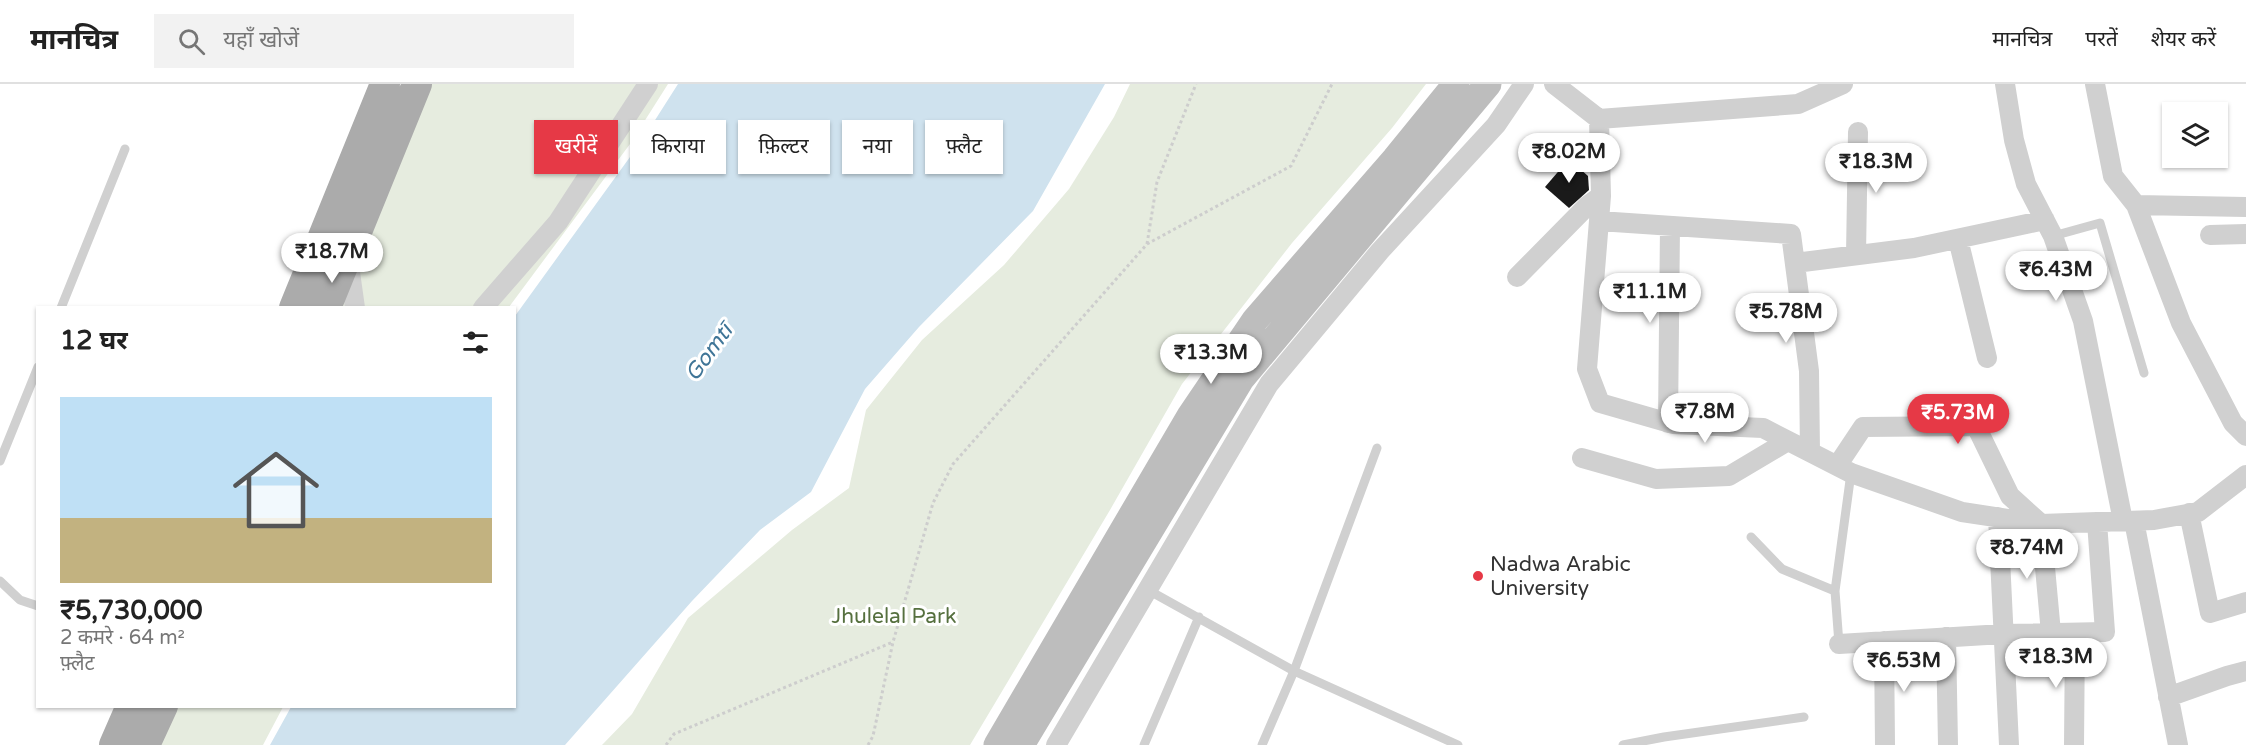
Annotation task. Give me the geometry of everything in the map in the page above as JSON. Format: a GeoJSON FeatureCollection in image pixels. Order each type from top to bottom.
{"type":"FeatureCollection","features":[{"type":"Feature","properties":{"kind":"main road"},"geometry":{"type":"LineString","coordinates":[[295,306],[385,84]]}},
{"type":"Feature","properties":{"kind":"main road"},"geometry":{"type":"LineString","coordinates":[[327,306],[417,84]]}},
{"type":"Feature","properties":{"kind":"main road"},"geometry":{"type":"LineString","coordinates":[[114,745],[131,708]]}},
{"type":"Feature","properties":{"kind":"main road"},"geometry":{"type":"LineString","coordinates":[[146,745],[162,708]]}},
{"type":"Feature","properties":{"kind":"street"},"geometry":{"type":"LineString","coordinates":[[485,306],[558,222],[648,84]]}},
{"type":"Feature","properties":{"kind":"street"},"geometry":{"type":"LineString","coordinates":[[997,745],[1190,416],[1255,320],[1395,159],[1456,84]]}},
{"type":"Feature","properties":{"kind":"street"},"geometry":{"type":"LineString","coordinates":[[1021,745],[1241,379],[1488,84]]}},
{"type":"Feature","properties":{"kind":"street"},"geometry":{"type":"LineString","coordinates":[[1056,745],[1275,377],[1380,251],[1496,125],[1524,84]]}},
{"type":"Feature","properties":{"kind":"street"},"geometry":{"type":"LineString","coordinates":[[1554,84],[1599,119],[1798,104],[1843,84]]}},
{"type":"Feature","properties":{"kind":"street"},"geometry":{"type":"LineString","coordinates":[[2005,84],[2014,140],[2026,184],[2049,228],[2083,321],[2178,745]]}},
{"type":"Feature","properties":{"kind":"street"},"geometry":{"type":"LineString","coordinates":[[2096,84],[2113,176],[2136,205],[2181,323],[2233,423],[2246,436]]}},
{"type":"Feature","properties":{"kind":"street"},"geometry":{"type":"LineString","coordinates":[[1599,119],[1599,221],[1587,369],[1600,403],[1668,423],[1763,428],[1844,470],[1962,512],[2041,524],[2154,520],[2198,512],[2246,475]]}},
{"type":"Feature","properties":{"kind":"street"},"geometry":{"type":"LineString","coordinates":[[1856,255],[1858,132]]}},
{"type":"Feature","properties":{"kind":"street"},"geometry":{"type":"LineString","coordinates":[[1516,277],[1587,206],[1600,196]]}},
{"type":"Feature","properties":{"kind":"street"},"geometry":{"type":"LineString","coordinates":[[2136,205],[2246,207]]}},
{"type":"Feature","properties":{"kind":"street"},"geometry":{"type":"LineString","coordinates":[[1599,221],[1791,234],[1809,371],[1810,452]]}},
{"type":"Feature","properties":{"kind":"street"},"geometry":{"type":"LineString","coordinates":[[1668,423],[1670,226]]}},
{"type":"Feature","properties":{"kind":"street"},"geometry":{"type":"LineString","coordinates":[[1795,263],[2049,228]]}},
{"type":"Feature","properties":{"kind":"street"},"geometry":{"type":"LineString","coordinates":[[2210,235],[2246,234]]}},
{"type":"Feature","properties":{"kind":"street"},"geometry":{"type":"LineString","coordinates":[[1958,239],[1987,358]]}},
{"type":"Feature","properties":{"kind":"street"},"geometry":{"type":"LineString","coordinates":[[347,256],[355,306]]}},
{"type":"Feature","properties":{"kind":"street"},"geometry":{"type":"LineString","coordinates":[[1844,470],[1863,427],[1976,426],[2010,496],[2041,524],[2051,633]]}},
{"type":"Feature","properties":{"kind":"street"},"geometry":{"type":"LineString","coordinates":[[1582,458],[1656,478],[1729,476],[1788,441]]}},
{"type":"Feature","properties":{"kind":"street"},"geometry":{"type":"LineString","coordinates":[[2189,513],[2210,613],[2246,602]]}},
{"type":"Feature","properties":{"kind":"street"},"geometry":{"type":"LineString","coordinates":[[1998,517],[2009,745]]}},
{"type":"Feature","properties":{"kind":"street"},"geometry":{"type":"LineString","coordinates":[[1839,644],[2003,634],[2105,632],[2097,522]]}},
{"type":"Feature","properties":{"kind":"street"},"geometry":{"type":"LineString","coordinates":[[2074,633],[2074,745]]}},
{"type":"Feature","properties":{"kind":"street"},"geometry":{"type":"LineString","coordinates":[[1947,637],[1948,745]]}},
{"type":"Feature","properties":{"kind":"street"},"geometry":{"type":"LineString","coordinates":[[1884,641],[1886,745]]}},
{"type":"Feature","properties":{"kind":"street"},"geometry":{"type":"LineString","coordinates":[[2168,697],[2246,671]]}},
{"type":"Feature","properties":{"kind":"lane"},"geometry":{"type":"LineString","coordinates":[[62,306],[125,149]]}},
{"type":"Feature","properties":{"kind":"lane"},"geometry":{"type":"LineString","coordinates":[[2049,228],[2100,223],[2144,373]]}},
{"type":"Feature","properties":{"kind":"lane"},"geometry":{"type":"LineString","coordinates":[[0,461],[36,372]]}},
{"type":"Feature","properties":{"kind":"lane"},"geometry":{"type":"LineString","coordinates":[[1262,745],[1294,672],[1377,448]]}},
{"type":"Feature","properties":{"kind":"lane"},"geometry":{"type":"LineString","coordinates":[[1839,644],[1835,591],[1844,470]]}},
{"type":"Feature","properties":{"kind":"lane"},"geometry":{"type":"LineString","coordinates":[[1751,537],[1782,568],[1835,591]]}},
{"type":"Feature","properties":{"kind":"lane"},"geometry":{"type":"LineString","coordinates":[[0,582],[20,600],[36,605]]}},
{"type":"Feature","properties":{"kind":"lane"},"geometry":{"type":"LineString","coordinates":[[1148,590],[1294,672],[1458,745]]}},
{"type":"Feature","properties":{"kind":"lane"},"geometry":{"type":"LineString","coordinates":[[1144,745],[1199,617]]}},
{"type":"Feature","properties":{"kind":"lane"},"geometry":{"type":"LineString","coordinates":[[1623,745],[1804,717]]}},
{"type":"Feature","properties":{"kind":"path"},"geometry":{"type":"LineString","coordinates":[[1147,244],[1156,182],[1196,84]]}},
{"type":"Feature","properties":{"kind":"path"},"geometry":{"type":"LineString","coordinates":[[868,745],[873,736],[894,642],[933,503],[953,464],[1147,244],[1291,166],[1332,84]]}},
{"type":"Feature","properties":{"kind":"path"},"geometry":{"type":"LineString","coordinates":[[666,745],[674,734],[894,642]]}},
{"type":"Feature","properties":{"kind":"green space"},"geometry":{"type":"Polygon","coordinates":[[[431,84],[668,84],[645,120],[630,120],[630,144],[618,160],[618,120],[534,120],[534,174],[608,174],[510,306],[341,306],[431,84]]]}},
{"type":"Feature","properties":{"kind":"green space","name":"Jhulelal Park"},"geometry":{"type":"Polygon","coordinates":[[[1130,84],[1426,84],[1392,128],[1292,243],[1182,384],[970,745],[602,745],[632,714],[688,618],[792,530],[849,488],[866,410],[922,340],[1004,265],[1069,189],[1114,117],[1130,84]]]}},
{"type":"Feature","properties":{"kind":"green space"},"geometry":{"type":"Polygon","coordinates":[[[174,708],[282,708],[263,745],[155,745],[174,708]]]}},
{"type":"Feature","properties":{"kind":"water","name":"Gomtī"},"geometry":{"type":"Polygon","coordinates":[[[678,84],[1105,84],[1033,211],[919,327],[865,389],[811,492],[760,530],[692,601],[565,745],[270,745],[290,708],[516,708],[516,315],[630,157],[630,174],[726,174],[726,120],[655,120],[678,84]]]}},
{"type":"Feature","properties":{"kind":"building"},"geometry":{"type":"Polygon","coordinates":[[[1569,159],[1588,176],[1589,190],[1569,208],[1545,187],[1569,159]]]}},
{"type":"Feature","properties":{"kind":"place","name":"Nadwa Arabic University"},"geometry":{"type":"Point","coordinates":[1478,576]}}]}
